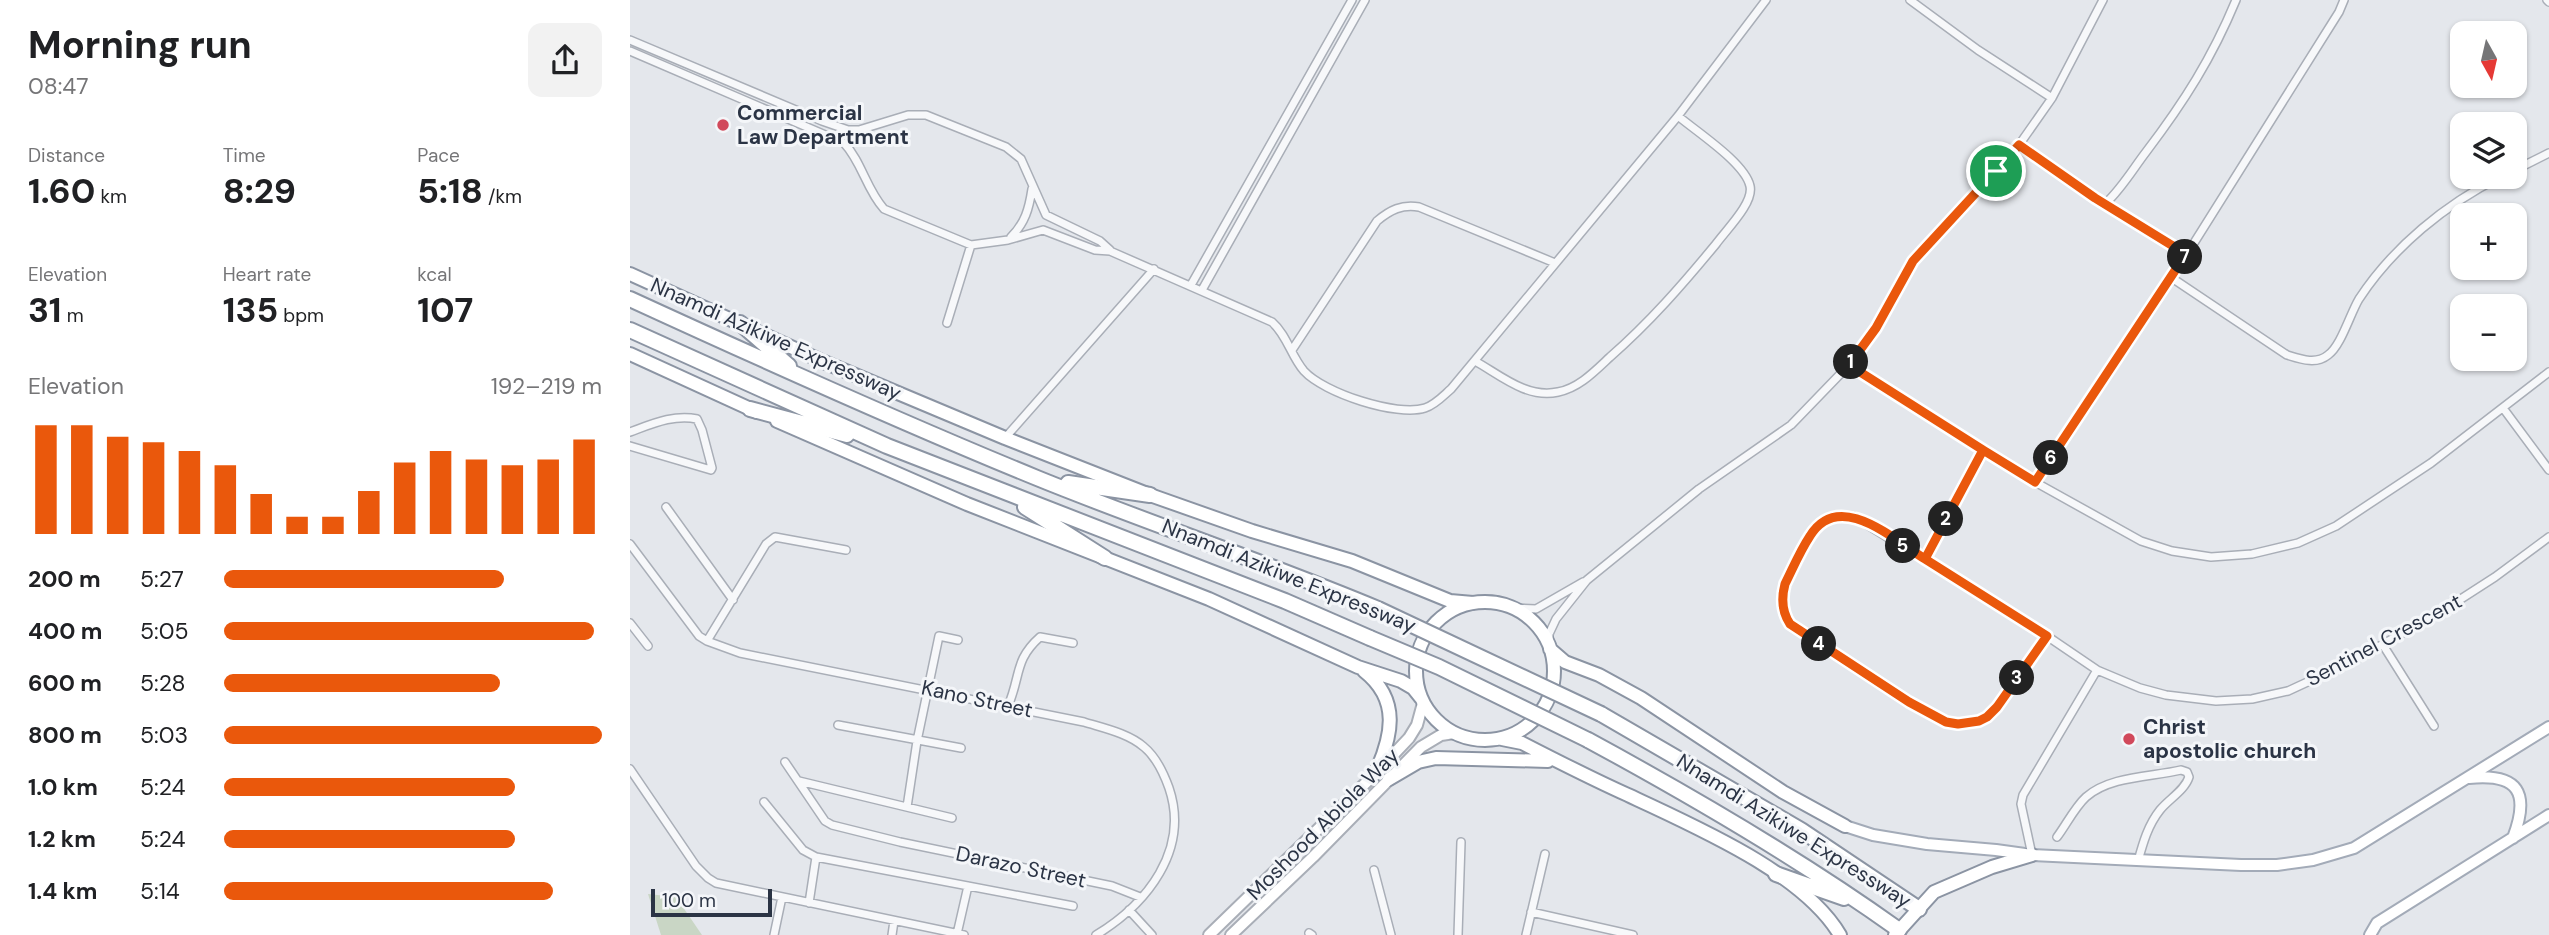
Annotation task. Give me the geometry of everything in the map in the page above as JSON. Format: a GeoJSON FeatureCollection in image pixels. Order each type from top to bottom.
{"type":"FeatureCollection","features":[{"type":"Feature","properties":{"kind":"highway","name":"Nnamdi Azikiwe Expressway"},"geometry":{"type":"LineString","coordinates":[[630,274],[824,362],[1150,495],[1252,531],[1352,561],[1450,601],[1473,603]]}},
{"type":"Feature","properties":{"kind":"highway","name":"Nnamdi Azikiwe Expressway"},"geometry":{"type":"LineString","coordinates":[[630,299],[800,377],[1040,479],[1378,609],[1601,714],[1801,830],[1919,909]]}},
{"type":"Feature","properties":{"kind":"highway"},"geometry":{"type":"LineString","coordinates":[[740,323],[800,377]]}},
{"type":"Feature","properties":{"kind":"highway","name":"Nnamdi Azikiwe Expressway"},"geometry":{"type":"LineString","coordinates":[[630,330],[887,446],[1285,601],[1439,667],[1588,740],[1682,791],[1868,908],[1897,932]]}},
{"type":"Feature","properties":{"kind":"highway"},"geometry":{"type":"LineString","coordinates":[[630,354],[967,504],[1229,607],[1358,667],[1408,684],[1431,715],[1454,733],[1467,738],[1506,739],[1522,743],[1693,825],[1776,874],[1809,897],[1829,917],[1840,935]]}},
{"type":"Feature","properties":{"kind":"highway"},"geometry":{"type":"LineString","coordinates":[[750,409],[887,446]]}},
{"type":"Feature","properties":{"kind":"highway"},"geometry":{"type":"LineString","coordinates":[[1040,479],[1150,495]]}},
{"type":"Feature","properties":{"kind":"highway"},"geometry":{"type":"LineString","coordinates":[[997,490],[1105,558]]}},
{"type":"Feature","properties":{"kind":"highway"},"geometry":{"type":"LineString","coordinates":[[1422,701],[1416,681],[1416,663],[1420,646],[1429,631],[1449,613],[1473,603],[1493,603],[1512,608],[1534,623],[1549,647],[1554,678],[1544,707],[1523,728],[1495,739]]}},
{"type":"Feature","properties":{"kind":"highway","name":"Nnamdi Azikiwe Expressway"},"geometry":{"type":"LineString","coordinates":[[1549,647],[1565,662],[1599,675],[1641,698],[1783,792],[1845,826]]}},
{"type":"Feature","properties":{"kind":"highway"},"geometry":{"type":"LineString","coordinates":[[1358,667],[1369,675],[1382,693],[1390,719],[1389,740],[1375,774]]}},
{"type":"Feature","properties":{"kind":"highway"},"geometry":{"type":"LineString","coordinates":[[1389,779],[1418,762],[1436,758],[1533,759],[1564,764]]}},
{"type":"Feature","properties":{"kind":"highway"},"geometry":{"type":"LineString","coordinates":[[1897,932],[1934,892],[1992,867],[2032,855]]}},
{"type":"Feature","properties":{"kind":"highway"},"geometry":{"type":"LineString","coordinates":[[1776,874],[1868,908]]}},
{"type":"Feature","properties":{"kind":"main road","name":"Moshood Abiola Way"},"geometry":{"type":"LineString","coordinates":[[1209,935],[1375,774],[1415,730],[1422,701]]}},
{"type":"Feature","properties":{"kind":"main road"},"geometry":{"type":"LineString","coordinates":[[1845,826],[1873,835],[1927,844],[1996,849],[2032,855],[2277,865],[2313,860],[2354,848],[2549,727]]}},
{"type":"Feature","properties":{"kind":"main road","name":"Moshood Abiola Way"},"geometry":{"type":"LineString","coordinates":[[1233,934],[1427,742],[1441,735],[1454,733]]}},
{"type":"Feature","properties":{"kind":"main road"},"geometry":{"type":"LineString","coordinates":[[2466,778],[2496,776],[2509,782],[2514,788],[2520,796],[2522,812],[2513,838]]}},
{"type":"Feature","properties":{"kind":"main road"},"geometry":{"type":"LineString","coordinates":[[2370,935],[2377,923],[2549,816]]}},
{"type":"Feature","properties":{"kind":"street"},"geometry":{"type":"LineString","coordinates":[[1191,285],[1352,0]]}},
{"type":"Feature","properties":{"kind":"street"},"geometry":{"type":"LineString","coordinates":[[1202,290],[1365,0]]}},
{"type":"Feature","properties":{"kind":"street"},"geometry":{"type":"LineString","coordinates":[[630,51],[844,143],[854,153],[875,199],[884,209],[971,245],[1008,240],[1035,231],[1048,230],[1095,250],[1110,251],[1272,322],[1283,334],[1303,370],[1321,383],[1354,398],[1403,411],[1432,405],[1451,389],[1678,116],[1766,0]]}},
{"type":"Feature","properties":{"kind":"street"},"geometry":{"type":"LineString","coordinates":[[1910,0],[1978,50],[2052,98]]}},
{"type":"Feature","properties":{"kind":"street"},"geometry":{"type":"LineString","coordinates":[[1512,608],[1536,610],[1587,580],[1691,495],[1791,425],[1849,365],[1876,328],[1913,261],[2019,145],[2052,98],[2104,0]]}},
{"type":"Feature","properties":{"kind":"street"},"geometry":{"type":"LineString","coordinates":[[2106,203],[2188,95],[2207,64],[2236,0]]}},
{"type":"Feature","properties":{"kind":"street"},"geometry":{"type":"LineString","coordinates":[[2035,482],[2172,278],[2344,0]]}},
{"type":"Feature","properties":{"kind":"street"},"geometry":{"type":"LineString","coordinates":[[630,40],[848,130],[859,130],[908,115],[926,115],[1006,147],[1021,159],[1046,215],[1100,241],[1110,251]]}},
{"type":"Feature","properties":{"kind":"street"},"geometry":{"type":"LineString","coordinates":[[1320,57],[1331,63]]}},
{"type":"Feature","properties":{"kind":"street"},"geometry":{"type":"LineString","coordinates":[[1475,361],[1521,388],[1550,393],[1567,389],[1595,370],[1641,329],[1682,285],[1738,216],[1750,198],[1751,188],[1740,168],[1678,116]]}},
{"type":"Feature","properties":{"kind":"street"},"geometry":{"type":"LineString","coordinates":[[2019,145],[2186,254]]}},
{"type":"Feature","properties":{"kind":"street"},"geometry":{"type":"LineString","coordinates":[[2527,164],[2549,153]]}},
{"type":"Feature","properties":{"kind":"street"},"geometry":{"type":"LineString","coordinates":[[1008,240],[1022,226],[1030,208],[1032,187]]}},
{"type":"Feature","properties":{"kind":"street"},"geometry":{"type":"LineString","coordinates":[[2172,278],[2287,355],[2317,361],[2335,348],[2361,296],[2421,229],[2462,197],[2477,189]]}},
{"type":"Feature","properties":{"kind":"street"},"geometry":{"type":"LineString","coordinates":[[1292,350],[1377,221],[1394,209],[1407,206],[1419,208],[1555,263]]}},
{"type":"Feature","properties":{"kind":"street"},"geometry":{"type":"LineString","coordinates":[[947,323],[971,245]]}},
{"type":"Feature","properties":{"kind":"street"},"geometry":{"type":"LineString","coordinates":[[1005,438],[1154,269]]}},
{"type":"Feature","properties":{"kind":"street"},"geometry":{"type":"LineString","coordinates":[[1849,365],[2035,482],[2119,530],[2157,547],[2211,558],[2252,554],[2298,543],[2336,526],[2431,463],[2549,372]]}},
{"type":"Feature","properties":{"kind":"street"},"geometry":{"type":"LineString","coordinates":[[2503,408],[2549,470]]}},
{"type":"Feature","properties":{"kind":"street"},"geometry":{"type":"LineString","coordinates":[[630,432],[684,416],[697,419],[712,465],[711,470],[630,446]]}},
{"type":"Feature","properties":{"kind":"street"},"geometry":{"type":"LineString","coordinates":[[1925,559],[1983,450]]}},
{"type":"Feature","properties":{"kind":"street"},"geometry":{"type":"LineString","coordinates":[[666,507],[733,600]]}},
{"type":"Feature","properties":{"kind":"street","name":"Sentinel Crescent"},"geometry":{"type":"LineString","coordinates":[[2047,636],[1987,717],[1958,724],[1946,722],[1928,712],[1804,635],[1790,624],[1784,614],[1783,592],[1810,535],[1832,516],[1845,515],[1860,519],[2047,636],[2097,670],[2140,688],[2166,695],[2232,701],[2288,691],[2384,645],[2495,577],[2549,537]]}},
{"type":"Feature","properties":{"kind":"street"},"geometry":{"type":"LineString","coordinates":[[707,641],[766,544],[775,537],[846,550]]}},
{"type":"Feature","properties":{"kind":"street","name":"Kano Street"},"geometry":{"type":"LineString","coordinates":[[630,544],[693,629],[707,641],[740,653],[1084,722],[1122,735],[1144,747],[1166,779],[1175,817],[1174,838],[1162,869],[1140,897],[1129,910],[1096,935]]}},
{"type":"Feature","properties":{"kind":"street"},"geometry":{"type":"LineString","coordinates":[[1549,647],[1549,634],[1556,619],[1587,580]]}},
{"type":"Feature","properties":{"kind":"street"},"geometry":{"type":"LineString","coordinates":[[630,623],[648,646]]}},
{"type":"Feature","properties":{"kind":"street"},"geometry":{"type":"LineString","coordinates":[[907,807],[917,741],[939,636],[958,640]]}},
{"type":"Feature","properties":{"kind":"street"},"geometry":{"type":"LineString","coordinates":[[1008,706],[1016,688],[1019,665],[1026,649],[1041,637],[1073,643]]}},
{"type":"Feature","properties":{"kind":"street"},"geometry":{"type":"LineString","coordinates":[[2384,645],[2434,726]]}},
{"type":"Feature","properties":{"kind":"street"},"geometry":{"type":"LineString","coordinates":[[2032,855],[2021,804],[2023,795],[2097,670]]}},
{"type":"Feature","properties":{"kind":"street"},"geometry":{"type":"LineString","coordinates":[[838,725],[961,748]]}},
{"type":"Feature","properties":{"kind":"street","name":"Darazo Street"},"geometry":{"type":"LineString","coordinates":[[785,762],[825,821],[832,825],[900,842],[1112,886],[1140,897]]}},
{"type":"Feature","properties":{"kind":"street"},"geometry":{"type":"LineString","coordinates":[[630,769],[696,866],[716,883],[960,934],[968,886]]}},
{"type":"Feature","properties":{"kind":"street"},"geometry":{"type":"LineString","coordinates":[[2057,837],[2086,797],[2104,786],[2180,770],[2187,772],[2188,783],[2161,809],[2151,823],[2138,861]]}},
{"type":"Feature","properties":{"kind":"street"},"geometry":{"type":"LineString","coordinates":[[798,781],[952,818]]}},
{"type":"Feature","properties":{"kind":"street"},"geometry":{"type":"LineString","coordinates":[[764,802],[803,850],[816,857],[1073,906]]}},
{"type":"Feature","properties":{"kind":"street"},"geometry":{"type":"LineString","coordinates":[[1458,935],[1461,842]]}},
{"type":"Feature","properties":{"kind":"street"},"geometry":{"type":"LineString","coordinates":[[1526,935],[1545,854]]}},
{"type":"Feature","properties":{"kind":"street"},"geometry":{"type":"LineString","coordinates":[[809,903],[816,857]]}},
{"type":"Feature","properties":{"kind":"street"},"geometry":{"type":"LineString","coordinates":[[1374,870],[1391,935]]}},
{"type":"Feature","properties":{"kind":"street"},"geometry":{"type":"LineString","coordinates":[[774,935],[782,897]]}},
{"type":"Feature","properties":{"kind":"street"},"geometry":{"type":"LineString","coordinates":[[1129,910],[1152,935]]}},
{"type":"Feature","properties":{"kind":"street"},"geometry":{"type":"LineString","coordinates":[[1531,912],[1633,935]]}},
{"type":"Feature","properties":{"kind":"street"},"geometry":{"type":"LineString","coordinates":[[892,935],[894,921]]}},
{"type":"Feature","properties":{"kind":"street"},"geometry":{"type":"LineString","coordinates":[[1223,921],[1233,934]]}},
{"type":"Feature","properties":{"kind":"street"},"geometry":{"type":"LineString","coordinates":[[1580,935],[1583,924]]}},
{"type":"Feature","properties":{"kind":"green space"},"geometry":{"type":"Polygon","coordinates":[[[648,894],[676,897],[702,935],[661,935],[648,894]]]}},
{"type":"Feature","properties":{"kind":"place","name":"Commercial Law Department"},"geometry":{"type":"Point","coordinates":[723,125]}},
{"type":"Feature","properties":{"kind":"place","name":"Christ apostolic church"},"geometry":{"type":"Point","coordinates":[2129,739]}},
{"type":"Feature","properties":{"kind":"route"},"geometry":{"type":"LineString","coordinates":[[1996,171],[1913,261],[1876,328],[1849,365],[1983,450],[1925,559],[2047,636],[1987,717],[1958,724],[1946,722],[1909,702],[1790,624],[1784,614],[1785,584],[1810,535],[1832,516],[1845,515],[1860,519],[1925,559],[1954,505],[1983,450],[2035,482],[2186,254],[2095,198],[2019,145],[1996,171]]}}]}
